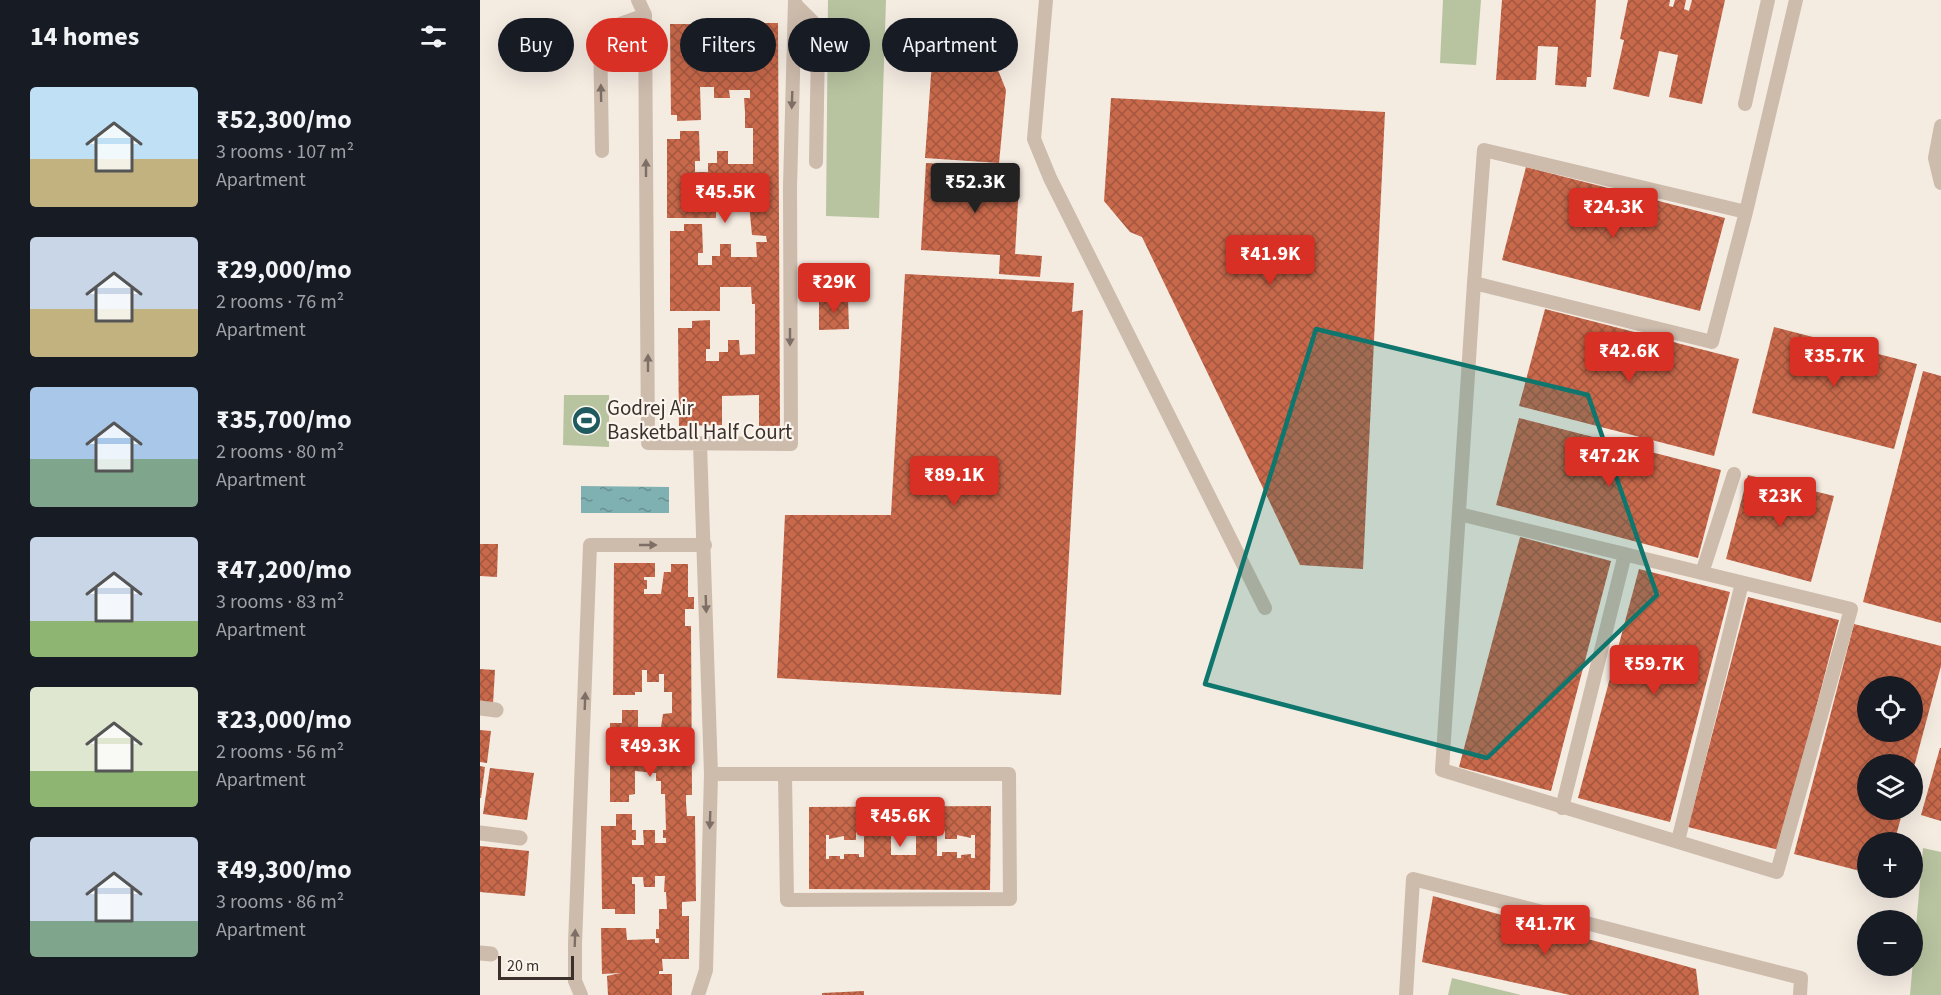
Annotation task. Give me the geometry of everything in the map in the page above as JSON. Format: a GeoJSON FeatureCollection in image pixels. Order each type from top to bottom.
{"type":"FeatureCollection","features":[{"type":"Feature","properties":{"kind":"street"},"geometry":{"type":"LineString","coordinates":[[480,708],[496,710]]}},
{"type":"Feature","properties":{"kind":"street"},"geometry":{"type":"LineString","coordinates":[[480,833],[520,838]]}},
{"type":"Feature","properties":{"kind":"lane"},"geometry":{"type":"LineString","coordinates":[[638,0],[645,15],[648,443],[700,444],[791,444],[790,187],[795,2]]}},
{"type":"Feature","properties":{"kind":"lane"},"geometry":{"type":"LineString","coordinates":[[1046,0],[1034,139],[1050,178],[1265,608]]}},
{"type":"Feature","properties":{"kind":"lane"},"geometry":{"type":"LineString","coordinates":[[1745,104],[1768,0]]}},
{"type":"Feature","properties":{"kind":"lane"},"geometry":{"type":"LineString","coordinates":[[1474,282],[1712,342],[1746,212],[1796,0]]}},
{"type":"Feature","properties":{"kind":"lane"},"geometry":{"type":"LineString","coordinates":[[795,2],[813,22],[818,44],[816,162]]}},
{"type":"Feature","properties":{"kind":"lane"},"geometry":{"type":"LineString","coordinates":[[602,151],[600,31],[645,15]]}},
{"type":"Feature","properties":{"kind":"lane"},"geometry":{"type":"LineString","coordinates":[[1941,126],[1935,158],[1941,183]]}},
{"type":"Feature","properties":{"kind":"lane"},"geometry":{"type":"LineString","coordinates":[[1460,514],[1851,609],[1777,872],[1442,770],[1484,150],[1746,212]]}},
{"type":"Feature","properties":{"kind":"lane"},"geometry":{"type":"LineString","coordinates":[[698,995],[706,970],[711,774],[700,444]]}},
{"type":"Feature","properties":{"kind":"lane"},"geometry":{"type":"LineString","coordinates":[[1702,573],[1734,474]]}},
{"type":"Feature","properties":{"kind":"lane"},"geometry":{"type":"LineString","coordinates":[[581,995],[575,981],[575,944],[590,545],[705,545]]}},
{"type":"Feature","properties":{"kind":"lane"},"geometry":{"type":"LineString","coordinates":[[1562,808],[1625,554]]}},
{"type":"Feature","properties":{"kind":"lane"},"geometry":{"type":"LineString","coordinates":[[1678,841],[1742,583]]}},
{"type":"Feature","properties":{"kind":"lane"},"geometry":{"type":"LineString","coordinates":[[711,774],[1009,774],[1010,899],[787,900],[785,775]]}},
{"type":"Feature","properties":{"kind":"lane"},"geometry":{"type":"LineString","coordinates":[[1406,995],[1413,879],[1801,978],[1800,995]]}},
{"type":"Feature","properties":{"kind":"highlighted area"},"geometry":{"type":"Polygon","coordinates":[[[1316,329],[1588,395],[1657,595],[1487,758],[1205,684],[1316,329]]]}},
{"type":"Feature","properties":{"kind":"green space"},"geometry":{"type":"Polygon","coordinates":[[[828,0],[886,0],[885,18],[882,18],[884,72],[879,218],[826,216],[827,72],[870,72],[870,18],[828,18],[828,0]]]}},
{"type":"Feature","properties":{"kind":"green space"},"geometry":{"type":"Polygon","coordinates":[[[1443,0],[1481,0],[1476,65],[1440,63],[1443,0]]]}},
{"type":"Feature","properties":{"kind":"green space","name":"Godrej Air Basketball Half Court"},"geometry":{"type":"Polygon","coordinates":[[[564,395],[609,395],[609,447],[563,445],[564,395]]]}},
{"type":"Feature","properties":{"kind":"green space"},"geometry":{"type":"Polygon","coordinates":[[[1923,848],[1941,852],[1941,995],[1910,995],[1912,976],[1923,976],[1923,910],[1918,910],[1919,898],[1923,898],[1923,848]]]}},
{"type":"Feature","properties":{"kind":"green space"},"geometry":{"type":"Polygon","coordinates":[[[1452,978],[1521,995],[1448,995],[1452,978]]]}},
{"type":"Feature","properties":{"kind":"water"},"geometry":{"type":"Polygon","coordinates":[[[581,486],[669,487],[669,513],[581,513],[581,486]]]}},
{"type":"Feature","properties":{"kind":"building"},"geometry":{"type":"Polygon","coordinates":[[[1502,0],[1596,0],[1591,77],[1587,77],[1586,87],[1555,85],[1558,47],[1538,46],[1536,80],[1496,80],[1502,0]]]}},
{"type":"Feature","properties":{"kind":"building"},"geometry":{"type":"Polygon","coordinates":[[[1628,0],[1670,0],[1669,6],[1673,7],[1675,0],[1686,0],[1684,9],[1689,11],[1692,0],[1725,0],[1702,104],[1669,97],[1678,55],[1659,51],[1649,97],[1613,89],[1624,40],[1620,39],[1628,0]]]}},
{"type":"Feature","properties":{"kind":"building"},"geometry":{"type":"Polygon","coordinates":[[[776,23],[778,23],[780,426],[759,426],[759,395],[722,396],[722,425],[679,426],[678,328],[692,328],[692,321],[710,320],[710,349],[706,349],[706,361],[719,361],[719,352],[728,352],[728,340],[739,340],[740,355],[755,354],[755,304],[752,304],[751,287],[720,287],[720,311],[670,311],[670,231],[684,231],[684,224],[702,224],[703,253],[698,253],[698,265],[712,265],[712,256],[720,256],[720,244],[731,244],[731,257],[757,257],[756,242],[767,242],[766,236],[752,235],[748,194],[716,194],[716,218],[667,218],[667,139],[680,139],[680,131],[699,131],[700,161],[695,161],[695,172],[708,172],[708,163],[717,163],[717,151],[728,151],[728,164],[753,164],[753,128],[745,128],[744,98],[750,98],[750,90],[729,90],[730,98],[714,98],[714,87],[700,87],[701,120],[677,121],[677,115],[671,115],[670,24],[680,24],[680,72],[776,72],[776,23]]]}},
{"type":"Feature","properties":{"kind":"building"},"geometry":{"type":"Polygon","coordinates":[[[931,72],[999,72],[1006,90],[999,163],[925,158],[931,72]]]}},
{"type":"Feature","properties":{"kind":"building"},"geometry":{"type":"Polygon","coordinates":[[[1111,98],[1385,112],[1363,569],[1300,565],[1142,237],[1130,232],[1104,201],[1111,98]]]}},
{"type":"Feature","properties":{"kind":"building"},"geometry":{"type":"Polygon","coordinates":[[[926,163],[1020,168],[1015,254],[1042,256],[1040,277],[999,274],[1000,255],[921,250],[926,163]]]}},
{"type":"Feature","properties":{"kind":"building"},"geometry":{"type":"Polygon","coordinates":[[[1526,167],[1725,218],[1700,311],[1502,260],[1526,167]]]}},
{"type":"Feature","properties":{"kind":"building"},"geometry":{"type":"Polygon","coordinates":[[[905,274],[1074,283],[1072,312],[1083,310],[1061,695],[777,678],[785,515],[891,515],[905,274]]]}},
{"type":"Feature","properties":{"kind":"building"},"geometry":{"type":"Polygon","coordinates":[[[819,299],[848,299],[849,329],[819,330],[819,299]]]}},
{"type":"Feature","properties":{"kind":"building"},"geometry":{"type":"Polygon","coordinates":[[[1545,309],[1739,359],[1714,456],[1519,406],[1545,309]]]}},
{"type":"Feature","properties":{"kind":"building"},"geometry":{"type":"Polygon","coordinates":[[[1774,327],[1917,364],[1894,449],[1752,413],[1774,327]]]}},
{"type":"Feature","properties":{"kind":"building"},"geometry":{"type":"Polygon","coordinates":[[[1923,371],[1941,376],[1941,623],[1863,602],[1923,371]]]}},
{"type":"Feature","properties":{"kind":"building"},"geometry":{"type":"Polygon","coordinates":[[[1519,418],[1721,470],[1698,558],[1496,505],[1519,418]]]}},
{"type":"Feature","properties":{"kind":"building"},"geometry":{"type":"Polygon","coordinates":[[[1748,475],[1834,496],[1811,582],[1726,559],[1748,475]]]}},
{"type":"Feature","properties":{"kind":"building"},"geometry":{"type":"Polygon","coordinates":[[[1520,537],[1611,561],[1551,791],[1459,767],[1520,537]]]}},
{"type":"Feature","properties":{"kind":"building"},"geometry":{"type":"Polygon","coordinates":[[[480,544],[498,544],[497,577],[480,576],[480,544]]]}},
{"type":"Feature","properties":{"kind":"building"},"geometry":{"type":"Polygon","coordinates":[[[614,563],[655,563],[655,577],[644,577],[644,580],[647,580],[647,589],[644,589],[644,594],[661,594],[664,572],[671,572],[671,564],[688,564],[688,597],[694,597],[694,609],[685,609],[685,626],[691,626],[692,795],[686,795],[686,802],[687,816],[695,816],[696,901],[682,902],[682,916],[689,916],[689,959],[662,959],[663,971],[659,971],[659,974],[672,974],[672,995],[608,995],[607,976],[620,973],[602,974],[601,928],[626,928],[627,940],[655,939],[655,943],[659,943],[659,938],[656,938],[656,929],[659,929],[659,909],[667,909],[666,892],[664,892],[665,876],[655,876],[655,887],[644,887],[643,877],[632,877],[632,884],[635,884],[635,914],[615,914],[615,909],[602,909],[601,826],[616,826],[616,814],[632,814],[632,830],[636,830],[636,840],[632,840],[632,845],[644,845],[643,830],[655,830],[655,843],[666,843],[666,838],[663,838],[663,830],[666,830],[665,794],[661,794],[661,781],[656,781],[656,773],[635,771],[635,794],[629,795],[629,802],[610,802],[610,723],[622,723],[622,710],[638,710],[638,727],[661,727],[663,714],[672,713],[672,692],[664,692],[664,674],[659,674],[659,682],[647,682],[647,670],[642,670],[642,692],[635,692],[635,695],[613,695],[614,563]]]}},
{"type":"Feature","properties":{"kind":"building"},"geometry":{"type":"Polygon","coordinates":[[[1639,569],[1730,592],[1670,822],[1578,798],[1639,569]]]}},
{"type":"Feature","properties":{"kind":"building"},"geometry":{"type":"Polygon","coordinates":[[[1748,597],[1839,620],[1779,850],[1688,827],[1748,597]]]}},
{"type":"Feature","properties":{"kind":"building"},"geometry":{"type":"Polygon","coordinates":[[[1854,624],[1941,646],[1941,666],[1923,734],[1923,676],[1857,676],[1857,742],[1921,742],[1918,754],[1857,754],[1857,820],[1900,820],[1897,832],[1857,832],[1857,870],[1794,854],[1854,624]]]}},
{"type":"Feature","properties":{"kind":"building"},"geometry":{"type":"Polygon","coordinates":[[[480,669],[495,670],[493,704],[480,703],[480,669]]]}},
{"type":"Feature","properties":{"kind":"building"},"geometry":{"type":"Polygon","coordinates":[[[480,730],[491,731],[487,763],[480,762],[480,730]]]}},
{"type":"Feature","properties":{"kind":"building"},"geometry":{"type":"Polygon","coordinates":[[[1941,748],[1941,821],[1923,816],[1923,808],[1941,748]]]}},
{"type":"Feature","properties":{"kind":"building"},"geometry":{"type":"Polygon","coordinates":[[[480,766],[485,767],[481,798],[480,798],[480,766]]]}},
{"type":"Feature","properties":{"kind":"building"},"geometry":{"type":"Polygon","coordinates":[[[490,768],[534,773],[527,820],[483,814],[490,768]]]}},
{"type":"Feature","properties":{"kind":"building"},"geometry":{"type":"Polygon","coordinates":[[[991,806],[990,890],[809,889],[809,807],[991,806]],[[911,825],[891,827],[891,855],[916,855],[916,835],[911,835],[911,825]],[[856,830],[856,840],[844,840],[844,836],[829,839],[829,835],[826,835],[826,859],[829,859],[829,856],[840,856],[840,859],[844,859],[844,854],[859,854],[859,857],[864,857],[864,830],[856,830]],[[937,830],[937,856],[942,856],[942,852],[957,852],[957,858],[971,854],[971,858],[975,858],[975,835],[971,835],[971,838],[957,835],[957,839],[945,839],[945,830],[937,830]]]}},
{"type":"Feature","properties":{"kind":"building"},"geometry":{"type":"Polygon","coordinates":[[[480,846],[529,851],[525,896],[480,892],[480,846]]]}},
{"type":"Feature","properties":{"kind":"building"},"geometry":{"type":"Polygon","coordinates":[[[1433,896],[1696,969],[1699,995],[1570,995],[1422,962],[1433,896]]]}},
{"type":"Feature","properties":{"kind":"building"},"geometry":{"type":"Polygon","coordinates":[[[864,991],[864,995],[822,995],[822,993],[864,991]]]}},
{"type":"Feature","properties":{"kind":"place","name":"Godrej Air Basketball Half Court"},"geometry":{"type":"Point","coordinates":[586,420]}}]}
